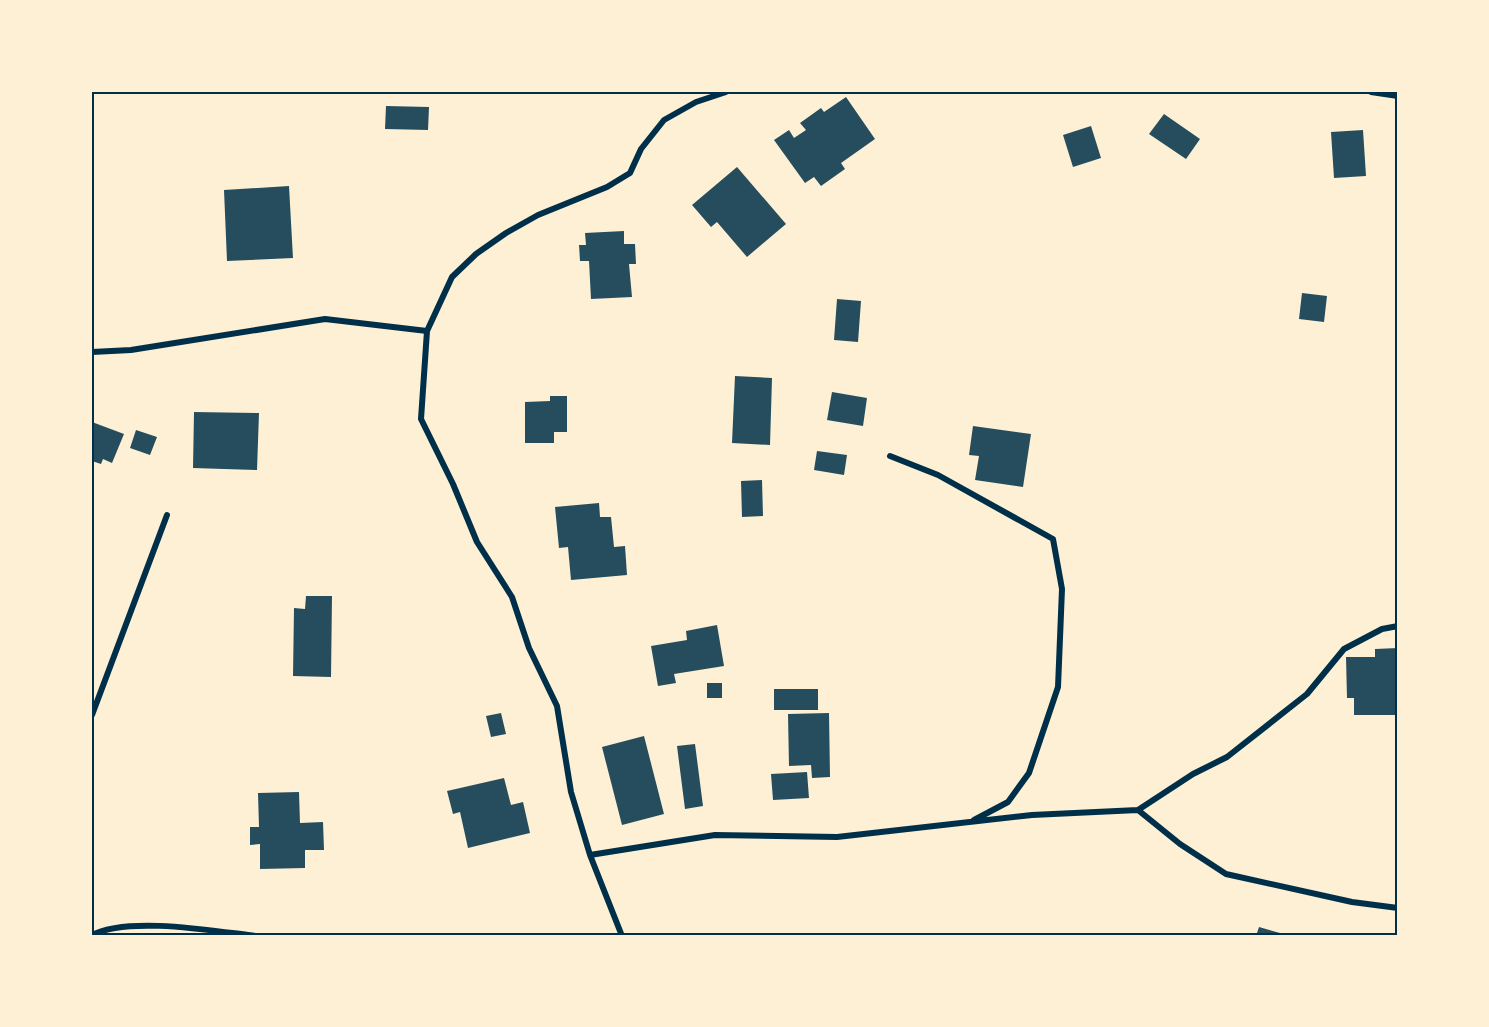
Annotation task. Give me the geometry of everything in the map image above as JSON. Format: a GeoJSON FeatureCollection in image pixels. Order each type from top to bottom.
{"type":"FeatureCollection","features":[{"type":"Feature","properties":{"kind":"street"},"geometry":{"type":"LineString","coordinates":[[622,936],[590,855],[571,792],[557,706],[529,648],[512,597],[477,542],[453,483],[422,419],[427,331],[452,277],[477,254],[506,233],[538,215],[607,187],[630,174],[641,149],[664,120],[696,102],[726,92]]}},
{"type":"Feature","properties":{"kind":"street"},"geometry":{"type":"LineString","coordinates":[[1371,92],[1398,96]]}},
{"type":"Feature","properties":{"kind":"street"},"geometry":{"type":"LineString","coordinates":[[92,352],[131,350],[325,319],[427,331]]}},
{"type":"Feature","properties":{"kind":"street"},"geometry":{"type":"LineString","coordinates":[[891,456],[938,475],[1053,539],[1062,589],[1058,687],[1029,773],[1008,802],[971,822]]}},
{"type":"Feature","properties":{"kind":"street"},"geometry":{"type":"LineString","coordinates":[[92,715],[167,515]]}},
{"type":"Feature","properties":{"kind":"street"},"geometry":{"type":"LineString","coordinates":[[590,855],[715,836],[837,837],[1032,814],[1138,810],[1236,751],[1307,694],[1344,650],[1382,629],[1398,626]]}},
{"type":"Feature","properties":{"kind":"street"},"geometry":{"type":"LineString","coordinates":[[1138,810],[1180,844],[1226,874],[1352,902],[1398,908]]}},
{"type":"Feature","properties":{"kind":"street"},"geometry":{"type":"LineString","coordinates":[[92,935],[103,929],[132,926],[256,936]]}},
{"type":"Feature","properties":{"kind":"building"},"geometry":{"type":"Polygon","coordinates":[[[846,97],[875,139],[841,163],[845,169],[821,186],[814,177],[805,183],[774,140],[789,130],[794,138],[806,130],[800,123],[821,108],[824,112],[846,97]]]}},
{"type":"Feature","properties":{"kind":"building"},"geometry":{"type":"Polygon","coordinates":[[[386,106],[429,107],[428,130],[385,129],[386,106]]]}},
{"type":"Feature","properties":{"kind":"building"},"geometry":{"type":"Polygon","coordinates":[[[1164,114],[1200,139],[1186,159],[1149,134],[1164,114]]]}},
{"type":"Feature","properties":{"kind":"building"},"geometry":{"type":"Polygon","coordinates":[[[1091,126],[1101,158],[1073,167],[1063,135],[1091,126]]]}},
{"type":"Feature","properties":{"kind":"building"},"geometry":{"type":"Polygon","coordinates":[[[1363,130],[1366,176],[1334,178],[1331,132],[1363,130]]]}},
{"type":"Feature","properties":{"kind":"building"},"geometry":{"type":"Polygon","coordinates":[[[737,167],[786,224],[747,257],[717,222],[711,227],[692,205],[737,167]]]}},
{"type":"Feature","properties":{"kind":"building"},"geometry":{"type":"Polygon","coordinates":[[[289,186],[293,258],[227,261],[224,190],[289,186]]]}},
{"type":"Feature","properties":{"kind":"building"},"geometry":{"type":"Polygon","coordinates":[[[624,231],[624,244],[635,244],[636,264],[629,264],[632,297],[591,299],[589,261],[580,261],[579,245],[586,245],[585,233],[624,231]]]}},
{"type":"Feature","properties":{"kind":"building"},"geometry":{"type":"Polygon","coordinates":[[[1302,293],[1327,296],[1324,322],[1299,319],[1302,293]]]}},
{"type":"Feature","properties":{"kind":"building"},"geometry":{"type":"Polygon","coordinates":[[[837,299],[861,301],[858,342],[834,340],[837,299]]]}},
{"type":"Feature","properties":{"kind":"building"},"geometry":{"type":"Polygon","coordinates":[[[735,376],[772,378],[770,445],[732,443],[735,376]]]}},
{"type":"Feature","properties":{"kind":"building"},"geometry":{"type":"Polygon","coordinates":[[[832,392],[867,398],[863,426],[827,420],[832,392]]]}},
{"type":"Feature","properties":{"kind":"building"},"geometry":{"type":"Polygon","coordinates":[[[550,396],[567,396],[567,432],[554,432],[554,443],[525,443],[525,402],[550,401],[550,396]]]}},
{"type":"Feature","properties":{"kind":"building"},"geometry":{"type":"Polygon","coordinates":[[[194,412],[259,413],[257,470],[193,468],[194,412]]]}},
{"type":"Feature","properties":{"kind":"building"},"geometry":{"type":"Polygon","coordinates":[[[92,422],[124,434],[112,463],[103,459],[101,464],[92,461],[92,422]]]}},
{"type":"Feature","properties":{"kind":"building"},"geometry":{"type":"Polygon","coordinates":[[[973,426],[1031,434],[1023,487],[975,480],[979,456],[969,455],[973,426]]]}},
{"type":"Feature","properties":{"kind":"building"},"geometry":{"type":"Polygon","coordinates":[[[136,430],[157,437],[150,455],[130,448],[136,430]]]}},
{"type":"Feature","properties":{"kind":"building"},"geometry":{"type":"Polygon","coordinates":[[[817,451],[847,455],[844,475],[814,470],[817,451]]]}},
{"type":"Feature","properties":{"kind":"building"},"geometry":{"type":"Polygon","coordinates":[[[762,480],[763,516],[742,517],[741,481],[762,480]]]}},
{"type":"Feature","properties":{"kind":"building"},"geometry":{"type":"Polygon","coordinates":[[[599,503],[600,517],[611,517],[614,547],[625,546],[627,575],[571,580],[568,547],[559,548],[555,507],[599,503]]]}},
{"type":"Feature","properties":{"kind":"building"},"geometry":{"type":"Polygon","coordinates":[[[306,596],[332,596],[331,677],[293,676],[294,608],[305,609],[306,596]]]}},
{"type":"Feature","properties":{"kind":"building"},"geometry":{"type":"Polygon","coordinates":[[[717,625],[724,666],[674,674],[676,683],[658,686],[651,646],[687,640],[686,631],[717,625]]]}},
{"type":"Feature","properties":{"kind":"building"},"geometry":{"type":"Polygon","coordinates":[[[1398,648],[1398,715],[1354,715],[1354,698],[1347,698],[1346,657],[1375,657],[1375,649],[1398,648]]]}},
{"type":"Feature","properties":{"kind":"building"},"geometry":{"type":"Polygon","coordinates":[[[707,683],[722,683],[722,698],[707,698],[707,683]]]}},
{"type":"Feature","properties":{"kind":"building"},"geometry":{"type":"Polygon","coordinates":[[[774,689],[818,689],[818,710],[774,710],[774,689]]]}},
{"type":"Feature","properties":{"kind":"building"},"geometry":{"type":"Polygon","coordinates":[[[501,713],[506,734],[491,737],[486,716],[501,713]]]}},
{"type":"Feature","properties":{"kind":"building"},"geometry":{"type":"Polygon","coordinates":[[[829,713],[830,777],[812,778],[811,765],[789,766],[788,714],[829,713]]]}},
{"type":"Feature","properties":{"kind":"building"},"geometry":{"type":"Polygon","coordinates":[[[644,736],[664,814],[622,825],[602,747],[644,736]]]}},
{"type":"Feature","properties":{"kind":"building"},"geometry":{"type":"Polygon","coordinates":[[[695,744],[703,806],[685,809],[677,746],[695,744]]]}},
{"type":"Feature","properties":{"kind":"building"},"geometry":{"type":"Polygon","coordinates":[[[807,772],[809,798],[773,800],[771,774],[807,772]]]}},
{"type":"Feature","properties":{"kind":"building"},"geometry":{"type":"Polygon","coordinates":[[[504,778],[511,805],[523,802],[530,833],[468,848],[460,812],[453,814],[447,791],[504,778]]]}},
{"type":"Feature","properties":{"kind":"building"},"geometry":{"type":"Polygon","coordinates":[[[299,792],[300,823],[323,822],[324,850],[305,850],[305,868],[260,869],[260,844],[250,845],[250,827],[259,827],[258,793],[299,792]]]}},
{"type":"Feature","properties":{"kind":"building"},"geometry":{"type":"Polygon","coordinates":[[[1259,927],[1280,933],[1280,936],[1256,936],[1259,927]]]}}]}
